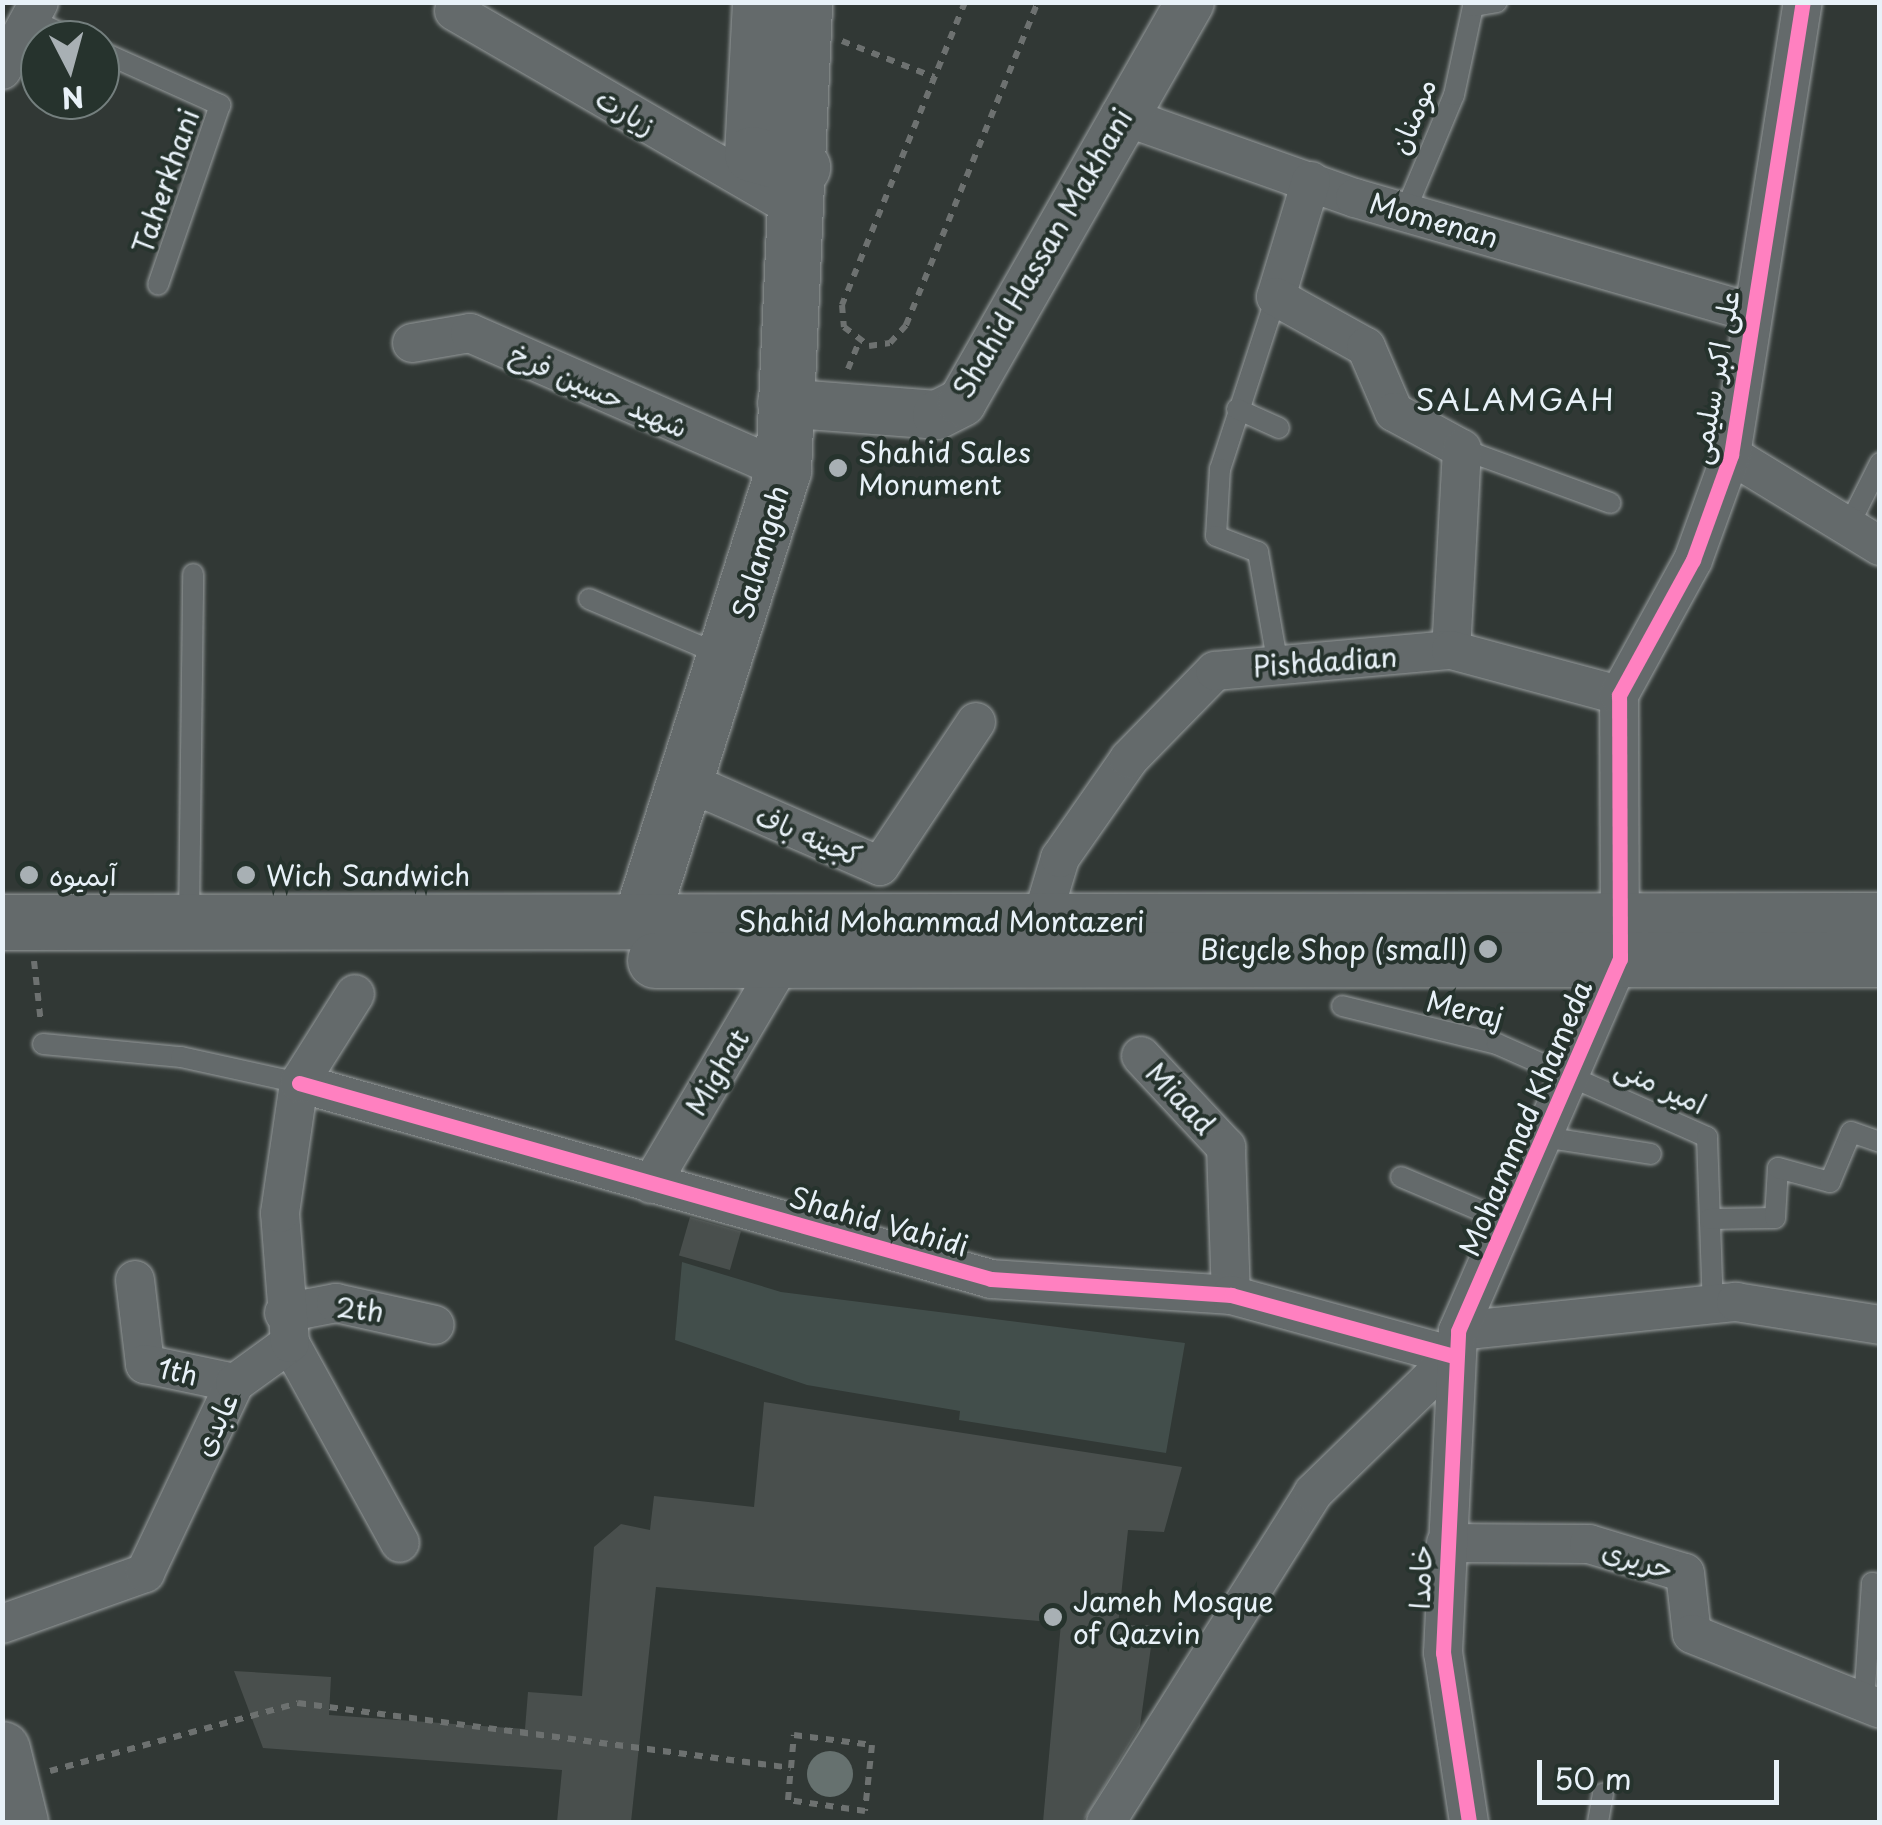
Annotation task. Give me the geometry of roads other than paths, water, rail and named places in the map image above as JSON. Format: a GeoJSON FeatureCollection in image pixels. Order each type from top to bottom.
{"type":"FeatureCollection","features":[{"type":"Feature","properties":{"kind":"main road"},"geometry":{"type":"LineString","coordinates":[[789,10],[752,154],[800,189]]}},
{"type":"Feature","properties":{"kind":"main road","name":"Salamgah"},"geometry":{"type":"LineString","coordinates":[[640,921],[730,659],[782,470],[782,403],[800,189]]}},
{"type":"Feature","properties":{"kind":"main road","name":"Shahid Mohammad Montazeri"},"geometry":{"type":"LineString","coordinates":[[1621,940],[1880,920]]}},
{"type":"Feature","properties":{"kind":"main road","name":"Shahid Mohammad Montazeri"},"geometry":{"type":"LineString","coordinates":[[13,947],[189,922],[640,921],[1035,940],[1621,940],[1880,959]]}},
{"type":"Feature","properties":{"kind":"main road","name":"Shahid Mohammad Montazeri"},"geometry":{"type":"LineString","coordinates":[[13,947],[784,960],[1035,940]]}},
{"type":"Feature","properties":{"kind":"street","name":"Shahid Hassan Makhani"},"geometry":{"type":"LineString","coordinates":[[782,403],[937,414],[962,402],[1120,115],[1190,2]]}},
{"type":"Feature","properties":{"kind":"street","name":"علی اکبر سلیمی"},"geometry":{"type":"LineString","coordinates":[[1621,940],[1619,695],[1693,560],[1731,455],[1803,2]]}},
{"type":"Feature","properties":{"kind":"street"},"geometry":{"type":"LineString","coordinates":[[2,70],[34,11]]}},
{"type":"Feature","properties":{"kind":"street","name":"زیارت"},"geometry":{"type":"LineString","coordinates":[[454,11],[800,189]]}},
{"type":"Feature","properties":{"kind":"street","name":"Momenan"},"geometry":{"type":"LineString","coordinates":[[1120,115],[1404,212],[1752,312]]}},
{"type":"Feature","properties":{"kind":"street"},"geometry":{"type":"LineString","coordinates":[[1310,181],[1276,297],[1366,347],[1394,412],[1462,449],[1452,650]]}},
{"type":"Feature","properties":{"kind":"street","name":"شهید حسین فرخ"},"geometry":{"type":"LineString","coordinates":[[412,342],[470,333],[782,470]]}},
{"type":"Feature","properties":{"kind":"street"},"geometry":{"type":"LineString","coordinates":[[1731,455],[1864,536]]}},
{"type":"Feature","properties":{"kind":"street","name":"Pishdadian"},"geometry":{"type":"LineString","coordinates":[[1035,940],[1060,858],[1129,759],[1215,671],[1277,660],[1452,650],[1619,695]]}},
{"type":"Feature","properties":{"kind":"street","name":"کجینه باف"},"geometry":{"type":"LineString","coordinates":[[690,783],[880,866],[976,722]]}},
{"type":"Feature","properties":{"kind":"street","name":"Mohammad Khameda"},"geometry":{"type":"LineString","coordinates":[[1456,1344],[1550,1138],[1621,940]]}},
{"type":"Feature","properties":{"kind":"street","name":"Mighat"},"geometry":{"type":"LineString","coordinates":[[651,1184],[784,960]]}},
{"type":"Feature","properties":{"kind":"street"},"geometry":{"type":"LineString","coordinates":[[355,994],[299,1083],[280,1214],[287,1328],[400,1544]]}},
{"type":"Feature","properties":{"kind":"street","name":"Miaad"},"geometry":{"type":"LineString","coordinates":[[1141,1056],[1226,1147],[1232,1296]]}},
{"type":"Feature","properties":{"kind":"street","name":"Shahid Vahidi"},"geometry":{"type":"LineString","coordinates":[[299,1083],[990,1279],[1232,1296],[1456,1344]]}},
{"type":"Feature","properties":{"kind":"street","name":"1th"},"geometry":{"type":"LineString","coordinates":[[135,1280],[145,1364],[235,1383]]}},
{"type":"Feature","properties":{"kind":"street"},"geometry":{"type":"LineString","coordinates":[[1106,1822],[1313,1493],[1456,1344],[1736,1302],[1880,1325]]}},
{"type":"Feature","properties":{"kind":"street","name":"2th"},"geometry":{"type":"LineString","coordinates":[[287,1328],[336,1303],[435,1325]]}},
{"type":"Feature","properties":{"kind":"street","name":"عابدی"},"geometry":{"type":"LineString","coordinates":[[2,1624],[145,1573],[235,1383],[287,1328]]}},
{"type":"Feature","properties":{"kind":"street","name":"خامدا"},"geometry":{"type":"LineString","coordinates":[[1456,1344],[1442,1653],[1470,1822]]}},
{"type":"Feature","properties":{"kind":"street","name":"حریری"},"geometry":{"type":"LineString","coordinates":[[1446,1543],[1589,1544],[1686,1573],[1692,1634],[1872,1706]]}},
{"type":"Feature","properties":{"kind":"lane","name":"مومنان"},"geometry":{"type":"LineString","coordinates":[[1404,212],[1454,95],[1473,6],[1497,2]]}},
{"type":"Feature","properties":{"kind":"lane","name":"Taherkhani"},"geometry":{"type":"LineString","coordinates":[[120,60],[220,105],[158,285]]}},
{"type":"Feature","properties":{"kind":"lane"},"geometry":{"type":"LineString","coordinates":[[1276,297],[1220,469],[1216,536],[1258,552],[1277,660]]}},
{"type":"Feature","properties":{"kind":"lane"},"geometry":{"type":"LineString","coordinates":[[1237,410],[1278,428]]}},
{"type":"Feature","properties":{"kind":"lane"},"geometry":{"type":"LineString","coordinates":[[1462,449],[1610,503]]}},
{"type":"Feature","properties":{"kind":"lane"},"geometry":{"type":"LineString","coordinates":[[1864,536],[1880,464]]}},
{"type":"Feature","properties":{"kind":"lane"},"geometry":{"type":"LineString","coordinates":[[189,922],[193,574]]}},
{"type":"Feature","properties":{"kind":"lane"},"geometry":{"type":"LineString","coordinates":[[589,599],[730,659]]}},
{"type":"Feature","properties":{"kind":"lane","name":"Meraj"},"geometry":{"type":"LineString","coordinates":[[1342,1006],[1497,1044],[1572,1074]]}},
{"type":"Feature","properties":{"kind":"lane"},"geometry":{"type":"LineString","coordinates":[[43,1044],[148,1052],[299,1083]]}},
{"type":"Feature","properties":{"kind":"lane","name":"امیر منی"},"geometry":{"type":"LineString","coordinates":[[1572,1074],[1707,1137],[1713,1306]]}},
{"type":"Feature","properties":{"kind":"lane"},"geometry":{"type":"LineString","coordinates":[[1710,1219],[1774,1218],[1778,1168],[1830,1182],[1851,1132],[1880,1142]]}},
{"type":"Feature","properties":{"kind":"lane"},"geometry":{"type":"LineString","coordinates":[[1550,1138],[1650,1154]]}},
{"type":"Feature","properties":{"kind":"lane"},"geometry":{"type":"LineString","coordinates":[[1401,1178],[1510,1222]]}},
{"type":"Feature","properties":{"kind":"lane"},"geometry":{"type":"LineString","coordinates":[[1872,1706],[1872,1582],[1880,1584]]}},
{"type":"Feature","properties":{"kind":"lane"},"geometry":{"type":"LineString","coordinates":[[1598,1822],[1604,1793]]}},
{"type":"Feature","properties":{"kind":"place","name":"Shahid Sales Monument"},"geometry":{"type":"Point","coordinates":[838,468]}},
{"type":"Feature","properties":{"kind":"place","name":"آبمیوه"},"geometry":{"type":"Point","coordinates":[29,875]}},
{"type":"Feature","properties":{"kind":"place","name":"Wich Sandwich"},"geometry":{"type":"Point","coordinates":[246,875]}},
{"type":"Feature","properties":{"kind":"place","name":"Bicycle Shop (small)"},"geometry":{"type":"Point","coordinates":[1488,949]}},
{"type":"Feature","properties":{"kind":"place","name":"Jameh Mosque of Qazvin"},"geometry":{"type":"Point","coordinates":[1053,1617]}},
{"type":"Feature","properties":{"kind":"district","name":"SALAMGAH"},"geometry":{"type":"Point","coordinates":[1516,399]}}]}
